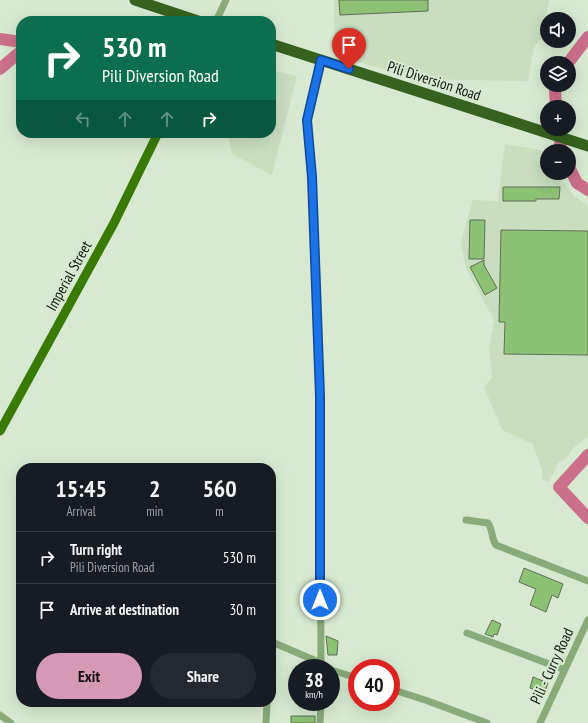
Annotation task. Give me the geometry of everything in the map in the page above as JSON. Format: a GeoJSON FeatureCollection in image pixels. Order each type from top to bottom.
{"type":"FeatureCollection","features":[{"type":"Feature","properties":{"kind":"highway"},"geometry":{"type":"LineString","coordinates":[[134,0],[183,16]]}},
{"type":"Feature","properties":{"kind":"highway","name":"Pili Diversion Road"},"geometry":{"type":"LineString","coordinates":[[276,46],[588,146]]}},
{"type":"Feature","properties":{"kind":"main road","name":"Imperial Street"},"geometry":{"type":"LineString","coordinates":[[0,431],[114,223],[156,138]]}},
{"type":"Feature","properties":{"kind":"street"},"geometry":{"type":"LineString","coordinates":[[218,16],[226,0]]}},
{"type":"Feature","properties":{"kind":"street"},"geometry":{"type":"LineString","coordinates":[[321,60],[307,120],[312,177],[320,396],[321,659]]}},
{"type":"Feature","properties":{"kind":"street"},"geometry":{"type":"LineString","coordinates":[[466,520],[488,523],[492,528],[492,539],[496,544],[588,581]]}},
{"type":"Feature","properties":{"kind":"street","name":"Pili - Curry Road"},"geometry":{"type":"LineString","coordinates":[[540,723],[588,620]]}},
{"type":"Feature","properties":{"kind":"street"},"geometry":{"type":"LineString","coordinates":[[467,633],[565,670]]}},
{"type":"Feature","properties":{"kind":"street"},"geometry":{"type":"LineString","coordinates":[[276,644],[305,659]]}},
{"type":"Feature","properties":{"kind":"street"},"geometry":{"type":"LineString","coordinates":[[400,692],[487,723]]}},
{"type":"Feature","properties":{"kind":"street"},"geometry":{"type":"LineString","coordinates":[[266,723],[267,707]]}},
{"type":"Feature","properties":{"kind":"street"},"geometry":{"type":"LineString","coordinates":[[320,711],[320,723]]}},
{"type":"Feature","properties":{"kind":"street"},"geometry":{"type":"LineString","coordinates":[[0,715],[11,723]]}},
{"type":"Feature","properties":{"kind":"shaded area"},"geometry":{"type":"Polygon","coordinates":[[[334,0],[549,0],[547,12],[540,12],[540,40],[534,46],[528,81],[417,79],[335,55],[334,0]]]}},
{"type":"Feature","properties":{"kind":"shaded area"},"geometry":{"type":"Polygon","coordinates":[[[276,71],[297,76],[272,175],[232,154],[229,138],[276,138],[276,71]]]}},
{"type":"Feature","properties":{"kind":"shaded area"},"geometry":{"type":"Polygon","coordinates":[[[505,144],[540,150],[540,180],[562,180],[575,197],[588,206],[588,436],[573,448],[566,459],[559,462],[548,482],[542,479],[542,470],[533,444],[502,430],[484,387],[492,378],[489,347],[494,320],[466,268],[461,242],[473,200],[498,201],[505,144]]]}},
{"type":"Feature","properties":{"kind":"building"},"geometry":{"type":"Polygon","coordinates":[[[339,0],[428,0],[428,11],[340,15],[339,0]]]}},
{"type":"Feature","properties":{"kind":"building"},"geometry":{"type":"Polygon","coordinates":[[[503,187],[560,187],[559,199],[503,201],[503,187]]]}},
{"type":"Feature","properties":{"kind":"building"},"geometry":{"type":"Polygon","coordinates":[[[470,220],[485,220],[484,259],[469,259],[470,220]]]}},
{"type":"Feature","properties":{"kind":"building"},"geometry":{"type":"Polygon","coordinates":[[[501,230],[588,231],[588,355],[504,354],[505,322],[499,322],[501,230]]]}},
{"type":"Feature","properties":{"kind":"building"},"geometry":{"type":"Polygon","coordinates":[[[484,260],[484,265],[497,288],[485,295],[470,267],[484,260]]]}},
{"type":"Feature","properties":{"kind":"building"},"geometry":{"type":"Polygon","coordinates":[[[524,568],[563,584],[558,598],[552,595],[546,612],[530,605],[536,589],[519,582],[524,568]]]}},
{"type":"Feature","properties":{"kind":"building"},"geometry":{"type":"Polygon","coordinates":[[[492,620],[501,624],[497,635],[494,634],[493,637],[485,634],[492,620]]]}},
{"type":"Feature","properties":{"kind":"building"},"geometry":{"type":"Polygon","coordinates":[[[326,636],[338,641],[337,655],[328,655],[326,636]]]}},
{"type":"Feature","properties":{"kind":"building"},"geometry":{"type":"Polygon","coordinates":[[[533,677],[548,683],[544,694],[530,688],[533,677]]]}},
{"type":"Feature","properties":{"kind":"building"},"geometry":{"type":"Polygon","coordinates":[[[291,716],[315,716],[315,723],[291,723],[291,716]]]}},
{"type":"Feature","properties":{"kind":"waterway"},"geometry":{"type":"LineString","coordinates":[[573,56],[588,37]]}},
{"type":"Feature","properties":{"kind":"waterway"},"geometry":{"type":"LineString","coordinates":[[0,39],[16,41]]}},
{"type":"Feature","properties":{"kind":"waterway"},"geometry":{"type":"LineString","coordinates":[[0,69],[16,55]]}},
{"type":"Feature","properties":{"kind":"waterway"},"geometry":{"type":"LineString","coordinates":[[555,92],[556,100]]}},
{"type":"Feature","properties":{"kind":"waterway"},"geometry":{"type":"LineString","coordinates":[[560,136],[560,144]]}},
{"type":"Feature","properties":{"kind":"waterway"},"geometry":{"type":"LineString","coordinates":[[576,180],[577,183],[588,190]]}},
{"type":"Feature","properties":{"kind":"waterway"},"geometry":{"type":"LineString","coordinates":[[588,455],[559,487],[588,518]]}},
{"type":"Feature","properties":{"kind":"route"},"geometry":{"type":"LineString","coordinates":[[320,600],[320,396],[312,177],[307,120],[321,60],[349,69]]}}]}
